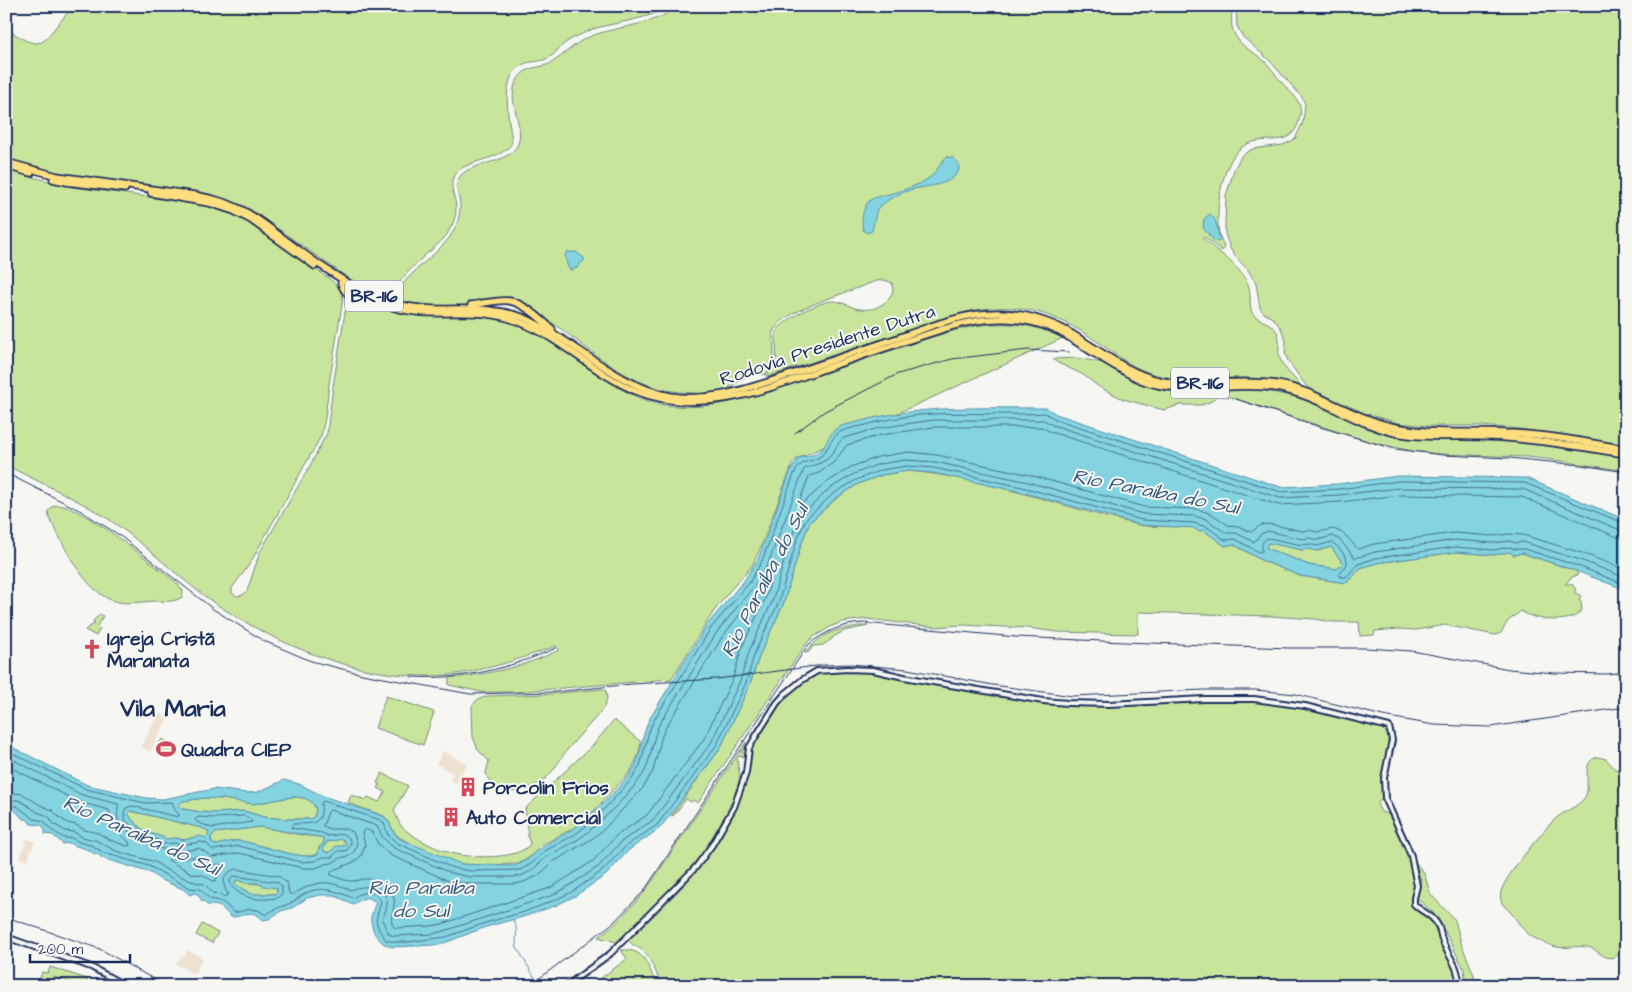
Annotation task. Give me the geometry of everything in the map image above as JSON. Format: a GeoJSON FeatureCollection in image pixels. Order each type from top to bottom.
{"type":"FeatureCollection","features":[{"type":"Feature","properties":{"kind":"highway","name":"Rodovia Presidente Dutra"},"geometry":{"type":"LineString","coordinates":[[6,162],[57,176],[194,195],[216,200],[243,210],[321,266],[362,290],[401,305],[430,308],[489,309],[529,320],[623,379],[640,387],[674,396],[703,397],[750,390],[952,326],[988,319],[1014,319],[1028,321],[1064,334],[1130,375],[1153,383],[1178,387],[1244,386],[1276,388],[1311,398],[1355,420],[1398,433],[1432,436],[1522,438],[1626,454]]}},
{"type":"Feature","properties":{"kind":"highway","name":"Rodovia Presidente Dutra"},"geometry":{"type":"LineString","coordinates":[[6,166],[67,182],[189,199],[224,207],[252,220],[341,283],[368,298],[396,308],[408,310],[438,313],[473,312],[490,314],[520,322],[551,337],[625,386],[658,398],[681,402],[704,402],[734,398],[750,390]]}},
{"type":"Feature","properties":{"kind":"highway"},"geometry":{"type":"LineString","coordinates":[[455,309],[508,300],[523,307],[540,319],[562,339]]}},
{"type":"Feature","properties":{"kind":"highway","name":"Rodovia Presidente Dutra"},"geometry":{"type":"LineString","coordinates":[[791,378],[956,318],[986,313],[1017,314],[1059,327],[1136,373],[1163,381],[1183,383],[1248,382],[1283,385],[1298,389],[1364,418],[1390,426],[1423,432],[1518,434],[1626,449]]}},
{"type":"Feature","properties":{"kind":"street"},"geometry":{"type":"LineString","coordinates":[[566,986],[602,960],[684,881],[712,845],[734,807],[746,774],[748,753],[752,742],[777,703],[794,686],[809,675],[826,669],[873,670],[1043,701],[1068,703],[1109,704],[1204,699],[1254,699],[1305,706],[1389,727],[1392,740],[1384,778],[1385,798],[1411,856],[1417,886],[1414,904],[1430,915],[1439,926],[1443,943],[1458,970],[1460,986]]}},
{"type":"Feature","properties":{"kind":"street"},"geometry":{"type":"LineString","coordinates":[[6,938],[81,963],[126,986]]}},
{"type":"Feature","properties":{"kind":"shaded area"},"geometry":{"type":"Polygon","coordinates":[[[159,714],[168,718],[150,752],[141,747],[159,714]]]}},
{"type":"Feature","properties":{"kind":"shaded area"},"geometry":{"type":"Polygon","coordinates":[[[443,751],[467,764],[457,783],[450,780],[453,773],[436,764],[443,751]]]}},
{"type":"Feature","properties":{"kind":"shaded area"},"geometry":{"type":"Polygon","coordinates":[[[27,839],[35,842],[27,861],[19,858],[27,839]]]}},
{"type":"Feature","properties":{"kind":"shaded area"},"geometry":{"type":"Polygon","coordinates":[[[187,950],[203,958],[194,974],[176,964],[181,956],[184,957],[187,950]]]}},
{"type":"Feature","properties":{"kind":"green space"},"geometry":{"type":"Polygon","coordinates":[[[73,6],[670,6],[643,17],[593,29],[565,43],[548,58],[525,63],[515,71],[510,79],[507,100],[512,141],[509,147],[503,152],[470,164],[457,172],[452,180],[456,211],[449,231],[410,270],[388,299],[364,289],[264,219],[248,209],[229,201],[186,191],[54,173],[11,160],[6,155],[6,28],[30,42],[41,42],[45,40],[73,6]]]}},
{"type":"Feature","properties":{"kind":"green space"},"geometry":{"type":"Polygon","coordinates":[[[677,6],[1232,6],[1232,27],[1236,37],[1270,67],[1297,99],[1300,105],[1300,114],[1297,127],[1286,138],[1254,142],[1245,145],[1237,152],[1226,172],[1219,198],[1218,223],[1219,235],[1224,247],[1222,251],[1204,237],[1202,238],[1228,259],[1244,277],[1249,288],[1253,314],[1269,324],[1277,332],[1280,359],[1285,368],[1301,386],[1258,379],[1178,378],[1149,373],[1133,366],[1081,331],[1065,323],[1033,311],[1017,308],[981,309],[961,313],[766,376],[774,365],[776,332],[786,322],[819,304],[833,301],[858,309],[876,308],[886,302],[893,291],[892,283],[884,280],[822,301],[790,316],[781,322],[773,332],[773,360],[765,375],[759,373],[749,375],[725,390],[706,393],[672,391],[638,381],[607,363],[544,317],[511,300],[503,299],[437,307],[418,306],[391,300],[408,278],[453,233],[460,213],[457,183],[461,175],[506,156],[517,146],[519,129],[513,91],[516,82],[523,73],[529,69],[551,63],[579,42],[589,37],[646,22],[668,13],[677,6]]]}},
{"type":"Feature","properties":{"kind":"green space"},"geometry":{"type":"Polygon","coordinates":[[[1236,6],[1626,6],[1626,445],[1519,429],[1482,426],[1427,426],[1398,423],[1364,413],[1307,387],[1288,361],[1285,353],[1286,341],[1281,328],[1274,319],[1260,308],[1256,283],[1248,270],[1234,255],[1225,234],[1226,196],[1234,170],[1241,156],[1252,149],[1283,145],[1292,141],[1303,122],[1305,104],[1302,97],[1269,60],[1243,37],[1237,26],[1236,6]]]}},
{"type":"Feature","properties":{"kind":"green space"},"geometry":{"type":"Polygon","coordinates":[[[6,170],[71,187],[219,208],[248,222],[335,283],[341,292],[343,298],[321,436],[249,565],[232,588],[232,593],[238,596],[247,591],[260,552],[327,433],[345,312],[350,301],[360,300],[393,312],[414,315],[477,316],[508,320],[523,325],[557,344],[606,379],[640,398],[659,404],[694,407],[744,399],[969,327],[987,324],[1024,325],[1063,338],[797,459],[793,463],[753,564],[714,611],[671,679],[514,692],[481,692],[449,685],[449,678],[505,669],[533,661],[559,650],[556,646],[479,670],[432,676],[403,675],[375,671],[346,665],[319,656],[292,646],[240,619],[203,595],[113,522],[74,499],[6,465],[6,170]]]}},
{"type":"Feature","properties":{"kind":"green space"},"geometry":{"type":"Polygon","coordinates":[[[1076,358],[1099,362],[1185,390],[1256,389],[1296,397],[1314,403],[1360,425],[1389,433],[1428,439],[1482,439],[1532,442],[1626,457],[1626,471],[1527,457],[1439,454],[1412,451],[1370,442],[1230,397],[1217,396],[1210,402],[1201,405],[1180,405],[1164,410],[1123,399],[1053,359],[1076,358]]]}},
{"type":"Feature","properties":{"kind":"green space"},"geometry":{"type":"Polygon","coordinates":[[[908,471],[996,486],[1139,525],[1189,526],[1197,528],[1209,533],[1225,546],[1233,544],[1261,560],[1300,576],[1346,583],[1360,568],[1377,563],[1456,552],[1494,555],[1509,552],[1514,555],[1522,553],[1576,571],[1578,575],[1572,577],[1565,584],[1572,584],[1576,590],[1574,592],[1581,596],[1579,600],[1582,610],[1577,615],[1562,620],[1543,619],[1521,611],[1508,621],[1501,633],[1495,635],[1445,625],[1416,630],[1375,631],[1374,635],[1360,636],[1359,622],[1332,622],[1270,616],[1138,612],[1138,634],[1057,632],[1028,628],[962,625],[935,627],[867,619],[842,622],[812,638],[806,644],[698,803],[686,799],[674,815],[671,816],[720,749],[783,605],[810,522],[837,498],[858,484],[882,475],[908,471]]]}},
{"type":"Feature","properties":{"kind":"green space"},"geometry":{"type":"Polygon","coordinates":[[[58,505],[70,508],[85,516],[119,538],[177,583],[183,591],[182,597],[172,601],[126,603],[116,602],[102,595],[86,580],[79,570],[51,522],[48,511],[53,506],[58,505]]]}},
{"type":"Feature","properties":{"kind":"green space"},"geometry":{"type":"Polygon","coordinates":[[[1268,542],[1302,550],[1317,551],[1331,547],[1343,563],[1337,569],[1309,565],[1266,548],[1268,542]]]}},
{"type":"Feature","properties":{"kind":"green space"},"geometry":{"type":"Polygon","coordinates":[[[100,614],[103,616],[97,626],[100,629],[96,636],[85,630],[95,623],[93,621],[100,614]]]}},
{"type":"Feature","properties":{"kind":"green space"},"geometry":{"type":"Polygon","coordinates":[[[868,626],[844,631],[823,645],[813,646],[809,652],[805,653],[823,637],[841,629],[868,626]]]}},
{"type":"Feature","properties":{"kind":"green space"},"geometry":{"type":"Polygon","coordinates":[[[821,672],[877,673],[1050,704],[1109,706],[1218,700],[1250,701],[1291,706],[1382,729],[1388,735],[1390,741],[1383,795],[1378,806],[1381,812],[1388,814],[1391,818],[1404,841],[1415,884],[1412,901],[1413,907],[1416,911],[1429,917],[1438,930],[1440,943],[1457,975],[1457,986],[662,986],[647,956],[628,940],[684,885],[714,848],[738,804],[748,772],[753,745],[764,725],[780,703],[809,677],[821,672]]]}},
{"type":"Feature","properties":{"kind":"green space"},"geometry":{"type":"Polygon","coordinates":[[[602,689],[606,691],[607,698],[604,707],[546,778],[531,787],[513,792],[496,788],[490,782],[486,773],[489,761],[478,750],[473,737],[472,706],[477,700],[488,696],[550,694],[602,689]]]}},
{"type":"Feature","properties":{"kind":"green space"},"geometry":{"type":"Polygon","coordinates":[[[386,696],[434,712],[423,745],[375,728],[386,696]]]}},
{"type":"Feature","properties":{"kind":"green space"},"geometry":{"type":"Polygon","coordinates":[[[614,720],[641,742],[638,756],[630,772],[588,817],[577,826],[540,846],[530,857],[518,864],[460,864],[422,849],[399,837],[384,816],[348,803],[351,795],[366,800],[368,797],[379,802],[385,792],[378,788],[380,785],[377,783],[382,773],[408,786],[394,810],[402,827],[420,840],[442,850],[463,855],[483,857],[516,853],[530,844],[525,809],[594,744],[614,720]]]}},
{"type":"Feature","properties":{"kind":"green space","name":"Quadra CIEP"},"geometry":{"type":"Polygon","coordinates":[[[162,739],[177,747],[171,758],[155,750],[162,739]]]}},
{"type":"Feature","properties":{"kind":"green space"},"geometry":{"type":"Polygon","coordinates":[[[746,742],[744,751],[742,750],[741,752],[747,755],[744,757],[739,756],[737,759],[740,777],[737,788],[728,811],[703,852],[681,879],[617,942],[598,937],[614,925],[644,893],[746,742]]]}},
{"type":"Feature","properties":{"kind":"green space"},"geometry":{"type":"Polygon","coordinates":[[[1598,757],[1606,759],[1615,769],[1626,769],[1626,904],[1622,916],[1623,947],[1619,954],[1612,958],[1606,957],[1590,948],[1557,947],[1529,935],[1503,904],[1500,896],[1509,876],[1542,833],[1555,819],[1584,798],[1587,792],[1587,768],[1592,760],[1598,757]]]}},
{"type":"Feature","properties":{"kind":"green space"},"geometry":{"type":"Polygon","coordinates":[[[291,797],[310,801],[316,810],[314,817],[311,819],[286,819],[264,817],[244,811],[200,812],[183,809],[178,806],[183,801],[205,798],[253,804],[291,797]]]}},
{"type":"Feature","properties":{"kind":"green space"},"geometry":{"type":"Polygon","coordinates":[[[131,811],[202,828],[208,831],[209,835],[205,838],[195,837],[184,840],[176,838],[165,839],[149,833],[140,827],[129,816],[128,813],[131,811]]]}},
{"type":"Feature","properties":{"kind":"green space"},"geometry":{"type":"Polygon","coordinates":[[[260,827],[320,837],[323,838],[324,843],[319,847],[318,854],[303,856],[241,841],[214,845],[211,841],[211,837],[215,833],[260,827]]]}},
{"type":"Feature","properties":{"kind":"green space"},"geometry":{"type":"Polygon","coordinates":[[[342,839],[346,843],[343,846],[333,851],[325,852],[323,848],[327,842],[342,839]]]}},
{"type":"Feature","properties":{"kind":"green space"},"geometry":{"type":"Polygon","coordinates":[[[1415,862],[1424,873],[1430,893],[1455,920],[1461,943],[1474,975],[1475,986],[1466,986],[1464,969],[1442,926],[1433,913],[1416,897],[1421,880],[1415,862]]]}},
{"type":"Feature","properties":{"kind":"green space"},"geometry":{"type":"Polygon","coordinates":[[[235,881],[272,886],[277,888],[277,892],[275,894],[251,894],[236,885],[235,881]]]}},
{"type":"Feature","properties":{"kind":"green space"},"geometry":{"type":"Polygon","coordinates":[[[202,924],[218,933],[212,943],[196,935],[202,924]]]}},
{"type":"Feature","properties":{"kind":"green space"},"geometry":{"type":"Polygon","coordinates":[[[621,950],[636,952],[645,960],[657,986],[590,986],[627,959],[621,950]]]}},
{"type":"Feature","properties":{"kind":"green space"},"geometry":{"type":"Polygon","coordinates":[[[50,967],[87,979],[88,986],[73,986],[73,983],[54,977],[51,986],[37,986],[42,972],[48,973],[50,967]]]}},
{"type":"Feature","properties":{"kind":"water"},"geometry":{"type":"Polygon","coordinates":[[[947,157],[954,158],[959,164],[959,170],[955,176],[943,183],[907,191],[891,198],[877,209],[872,231],[867,233],[863,230],[863,214],[870,200],[922,182],[933,174],[947,157]]]}},
{"type":"Feature","properties":{"kind":"water"},"geometry":{"type":"Polygon","coordinates":[[[1210,214],[1216,222],[1221,240],[1218,242],[1213,240],[1203,228],[1204,219],[1210,214]]]}},
{"type":"Feature","properties":{"kind":"water"},"geometry":{"type":"Polygon","coordinates":[[[567,252],[576,252],[584,258],[584,261],[577,268],[570,270],[565,255],[567,252]]]}},
{"type":"Feature","properties":{"kind":"water","name":"Rio Paraiba do Sul"},"geometry":{"type":"Polygon","coordinates":[[[953,408],[1047,408],[1056,414],[1281,487],[1338,484],[1398,476],[1526,478],[1626,520],[1626,590],[1522,553],[1514,555],[1509,552],[1494,555],[1456,552],[1377,563],[1360,568],[1346,583],[1300,576],[1261,560],[1233,544],[1225,546],[1203,530],[1199,532],[1194,528],[1141,525],[1021,492],[933,473],[908,471],[882,475],[858,484],[836,498],[810,522],[783,605],[720,749],[660,828],[629,850],[606,875],[575,896],[557,905],[486,927],[447,942],[434,945],[393,947],[381,941],[373,930],[371,919],[376,902],[369,898],[364,898],[353,904],[333,895],[320,895],[307,898],[269,919],[263,920],[257,915],[250,913],[231,917],[219,906],[207,905],[198,894],[190,895],[183,889],[159,879],[151,873],[102,858],[98,854],[70,843],[63,844],[53,835],[45,834],[42,825],[31,824],[16,811],[6,811],[6,744],[87,785],[146,798],[163,799],[214,789],[246,793],[258,792],[284,780],[299,784],[323,796],[383,816],[400,839],[461,864],[514,866],[580,824],[607,800],[635,766],[650,718],[707,625],[745,579],[758,559],[790,472],[799,458],[811,455],[823,448],[831,434],[839,427],[884,416],[953,408]],[[1268,543],[1266,548],[1309,565],[1337,569],[1343,563],[1331,547],[1317,551],[1268,543]],[[299,797],[253,804],[205,798],[183,801],[178,806],[183,809],[200,812],[244,811],[264,817],[286,819],[310,819],[314,817],[316,810],[310,801],[299,797]],[[131,811],[128,813],[143,830],[165,839],[176,838],[184,840],[200,836],[205,838],[209,835],[208,831],[202,828],[131,811]],[[260,827],[215,833],[211,837],[214,845],[241,841],[303,856],[318,854],[318,850],[324,843],[323,838],[320,837],[260,827]],[[342,839],[327,842],[323,848],[325,852],[329,853],[336,846],[344,846],[346,843],[342,839]],[[237,880],[235,881],[236,885],[251,894],[275,894],[277,892],[277,888],[258,883],[245,883],[237,880]]]}},
{"type":"Feature","properties":{"kind":"waterway"},"geometry":{"type":"LineString","coordinates":[[6,701],[9,716],[6,724]]}},
{"type":"Feature","properties":{"kind":"waterway"},"geometry":{"type":"LineString","coordinates":[[513,920],[517,931],[517,948],[540,986]]}},
{"type":"Feature","properties":{"kind":"railway"},"geometry":{"type":"LineString","coordinates":[[795,433],[825,411],[898,374],[952,359],[1028,350],[1069,352]]}},
{"type":"Feature","properties":{"kind":"railway"},"geometry":{"type":"LineString","coordinates":[[1236,399],[1320,427],[1395,449],[1443,455],[1509,458],[1581,465],[1626,472]]}},
{"type":"Feature","properties":{"kind":"railway"},"geometry":{"type":"LineString","coordinates":[[6,473],[81,511],[119,535],[213,609],[264,641],[311,661],[362,674],[470,694],[554,692],[632,684],[717,679],[824,665],[851,664],[907,669],[993,685],[1073,696],[1204,690],[1256,690],[1295,694],[1383,716],[1434,725],[1491,727],[1626,707]]}},
{"type":"Feature","properties":{"kind":"railway"},"geometry":{"type":"LineString","coordinates":[[529,986],[613,923],[644,891],[808,645],[828,632],[841,627],[864,623],[1016,637],[1289,648],[1366,648],[1412,651],[1509,669],[1554,673],[1607,674],[1626,672]]}},
{"type":"Feature","properties":{"kind":"railway"},"geometry":{"type":"LineString","coordinates":[[411,677],[468,675],[521,662],[556,648]]}},
{"type":"Feature","properties":{"kind":"railway"},"geometry":{"type":"LineString","coordinates":[[6,917],[100,949],[166,986]]}},
{"type":"Feature","properties":{"kind":"place","name":"Igreja Cristã Maranata"},"geometry":{"type":"Point","coordinates":[92,649]}},
{"type":"Feature","properties":{"kind":"place","name":"Quadra CIEP"},"geometry":{"type":"Point","coordinates":[166,749]}},
{"type":"Feature","properties":{"kind":"place","name":"Porcolin Frios"},"geometry":{"type":"Point","coordinates":[468,787]}},
{"type":"Feature","properties":{"kind":"place","name":"Auto Comercial"},"geometry":{"type":"Point","coordinates":[451,817]}},
{"type":"Feature","properties":{"kind":"district","name":"Vila Maria"},"geometry":{"type":"Point","coordinates":[173,708]}},
{"type":"Feature","properties":{"kind":"water label","name":"Rio Paraíba do Sul"},"geometry":{"type":"Point","coordinates":[1156,491]}},
{"type":"Feature","properties":{"kind":"water label","name":"Rio Paraíba do Sul"},"geometry":{"type":"Point","coordinates":[764,580]}},
{"type":"Feature","properties":{"kind":"water label","name":"Rio Paraíba do Sul"},"geometry":{"type":"Point","coordinates":[142,835]}}]}
